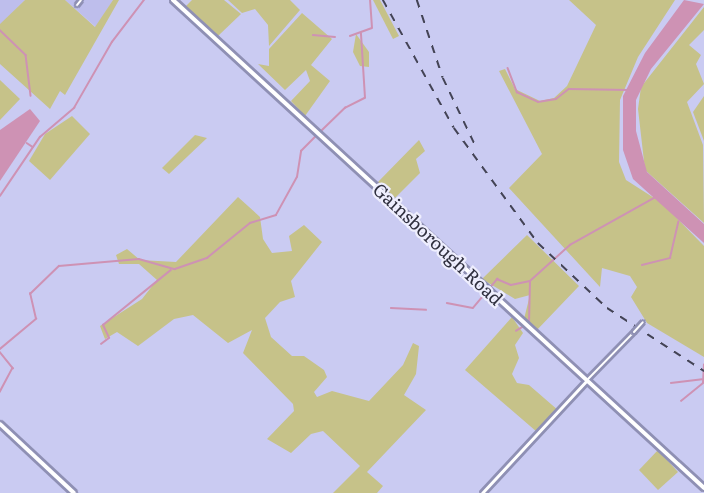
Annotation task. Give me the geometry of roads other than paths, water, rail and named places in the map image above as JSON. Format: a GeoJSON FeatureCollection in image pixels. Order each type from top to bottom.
{"type":"FeatureCollection","features":[{"type":"Feature","properties":{"kind":"main road","name":"Gainsborough Road"},"geometry":{"type":"LineString","coordinates":[[173,0],[704,488]]}},
{"type":"Feature","properties":{"kind":"main road"},"geometry":{"type":"LineString","coordinates":[[0,424],[74,493]]}},
{"type":"Feature","properties":{"kind":"street"},"geometry":{"type":"LineString","coordinates":[[77,5],[81,0]]}},
{"type":"Feature","properties":{"kind":"street"},"geometry":{"type":"LineString","coordinates":[[482,493],[644,320]]}},
{"type":"Feature","properties":{"kind":"waterway"},"geometry":{"type":"LineString","coordinates":[[0,196],[40,137],[74,108],[112,42],[144,0]]}},
{"type":"Feature","properties":{"kind":"waterway"},"geometry":{"type":"LineString","coordinates":[[350,36],[372,28],[370,0]]}},
{"type":"Feature","properties":{"kind":"waterway"},"geometry":{"type":"LineString","coordinates":[[0,30],[26,55],[31,96]]}},
{"type":"Feature","properties":{"kind":"waterway"},"geometry":{"type":"LineString","coordinates":[[320,132],[345,108],[365,98],[361,34]]}},
{"type":"Feature","properties":{"kind":"waterway"},"geometry":{"type":"LineString","coordinates":[[313,35],[335,37]]}},
{"type":"Feature","properties":{"kind":"waterway"},"geometry":{"type":"LineString","coordinates":[[508,68],[517,92],[538,102],[556,99],[569,89],[629,90]]}},
{"type":"Feature","properties":{"kind":"waterway"},"geometry":{"type":"LineString","coordinates":[[0,349],[36,319],[30,294],[59,266],[139,259],[175,269],[207,258],[250,223],[276,215],[297,177],[301,151],[317,135]]}},
{"type":"Feature","properties":{"kind":"waterway"},"geometry":{"type":"LineString","coordinates":[[27,143],[33,147]]}},
{"type":"Feature","properties":{"kind":"waterway"},"geometry":{"type":"LineString","coordinates":[[447,303],[473,308],[497,279],[511,285],[530,281],[570,245],[656,197]]}},
{"type":"Feature","properties":{"kind":"waterway"},"geometry":{"type":"LineString","coordinates":[[642,265],[670,258],[678,222]]}},
{"type":"Feature","properties":{"kind":"waterway"},"geometry":{"type":"LineString","coordinates":[[101,344],[109,338],[103,325],[171,270]]}},
{"type":"Feature","properties":{"kind":"waterway"},"geometry":{"type":"LineString","coordinates":[[516,331],[529,323],[530,283]]}},
{"type":"Feature","properties":{"kind":"waterway"},"geometry":{"type":"LineString","coordinates":[[391,308],[426,310]]}},
{"type":"Feature","properties":{"kind":"waterway"},"geometry":{"type":"LineString","coordinates":[[0,352],[13,368],[0,392]]}},
{"type":"Feature","properties":{"kind":"waterway"},"geometry":{"type":"LineString","coordinates":[[681,401],[703,383],[704,365]]}},
{"type":"Feature","properties":{"kind":"waterway"},"geometry":{"type":"LineString","coordinates":[[671,383],[702,379]]}},
{"type":"Feature","properties":{"kind":"railway"},"geometry":{"type":"LineString","coordinates":[[383,0],[454,128],[538,243],[607,308],[704,371]]}},
{"type":"Feature","properties":{"kind":"railway"},"geometry":{"type":"LineString","coordinates":[[417,0],[443,78],[476,147]]}}]}
